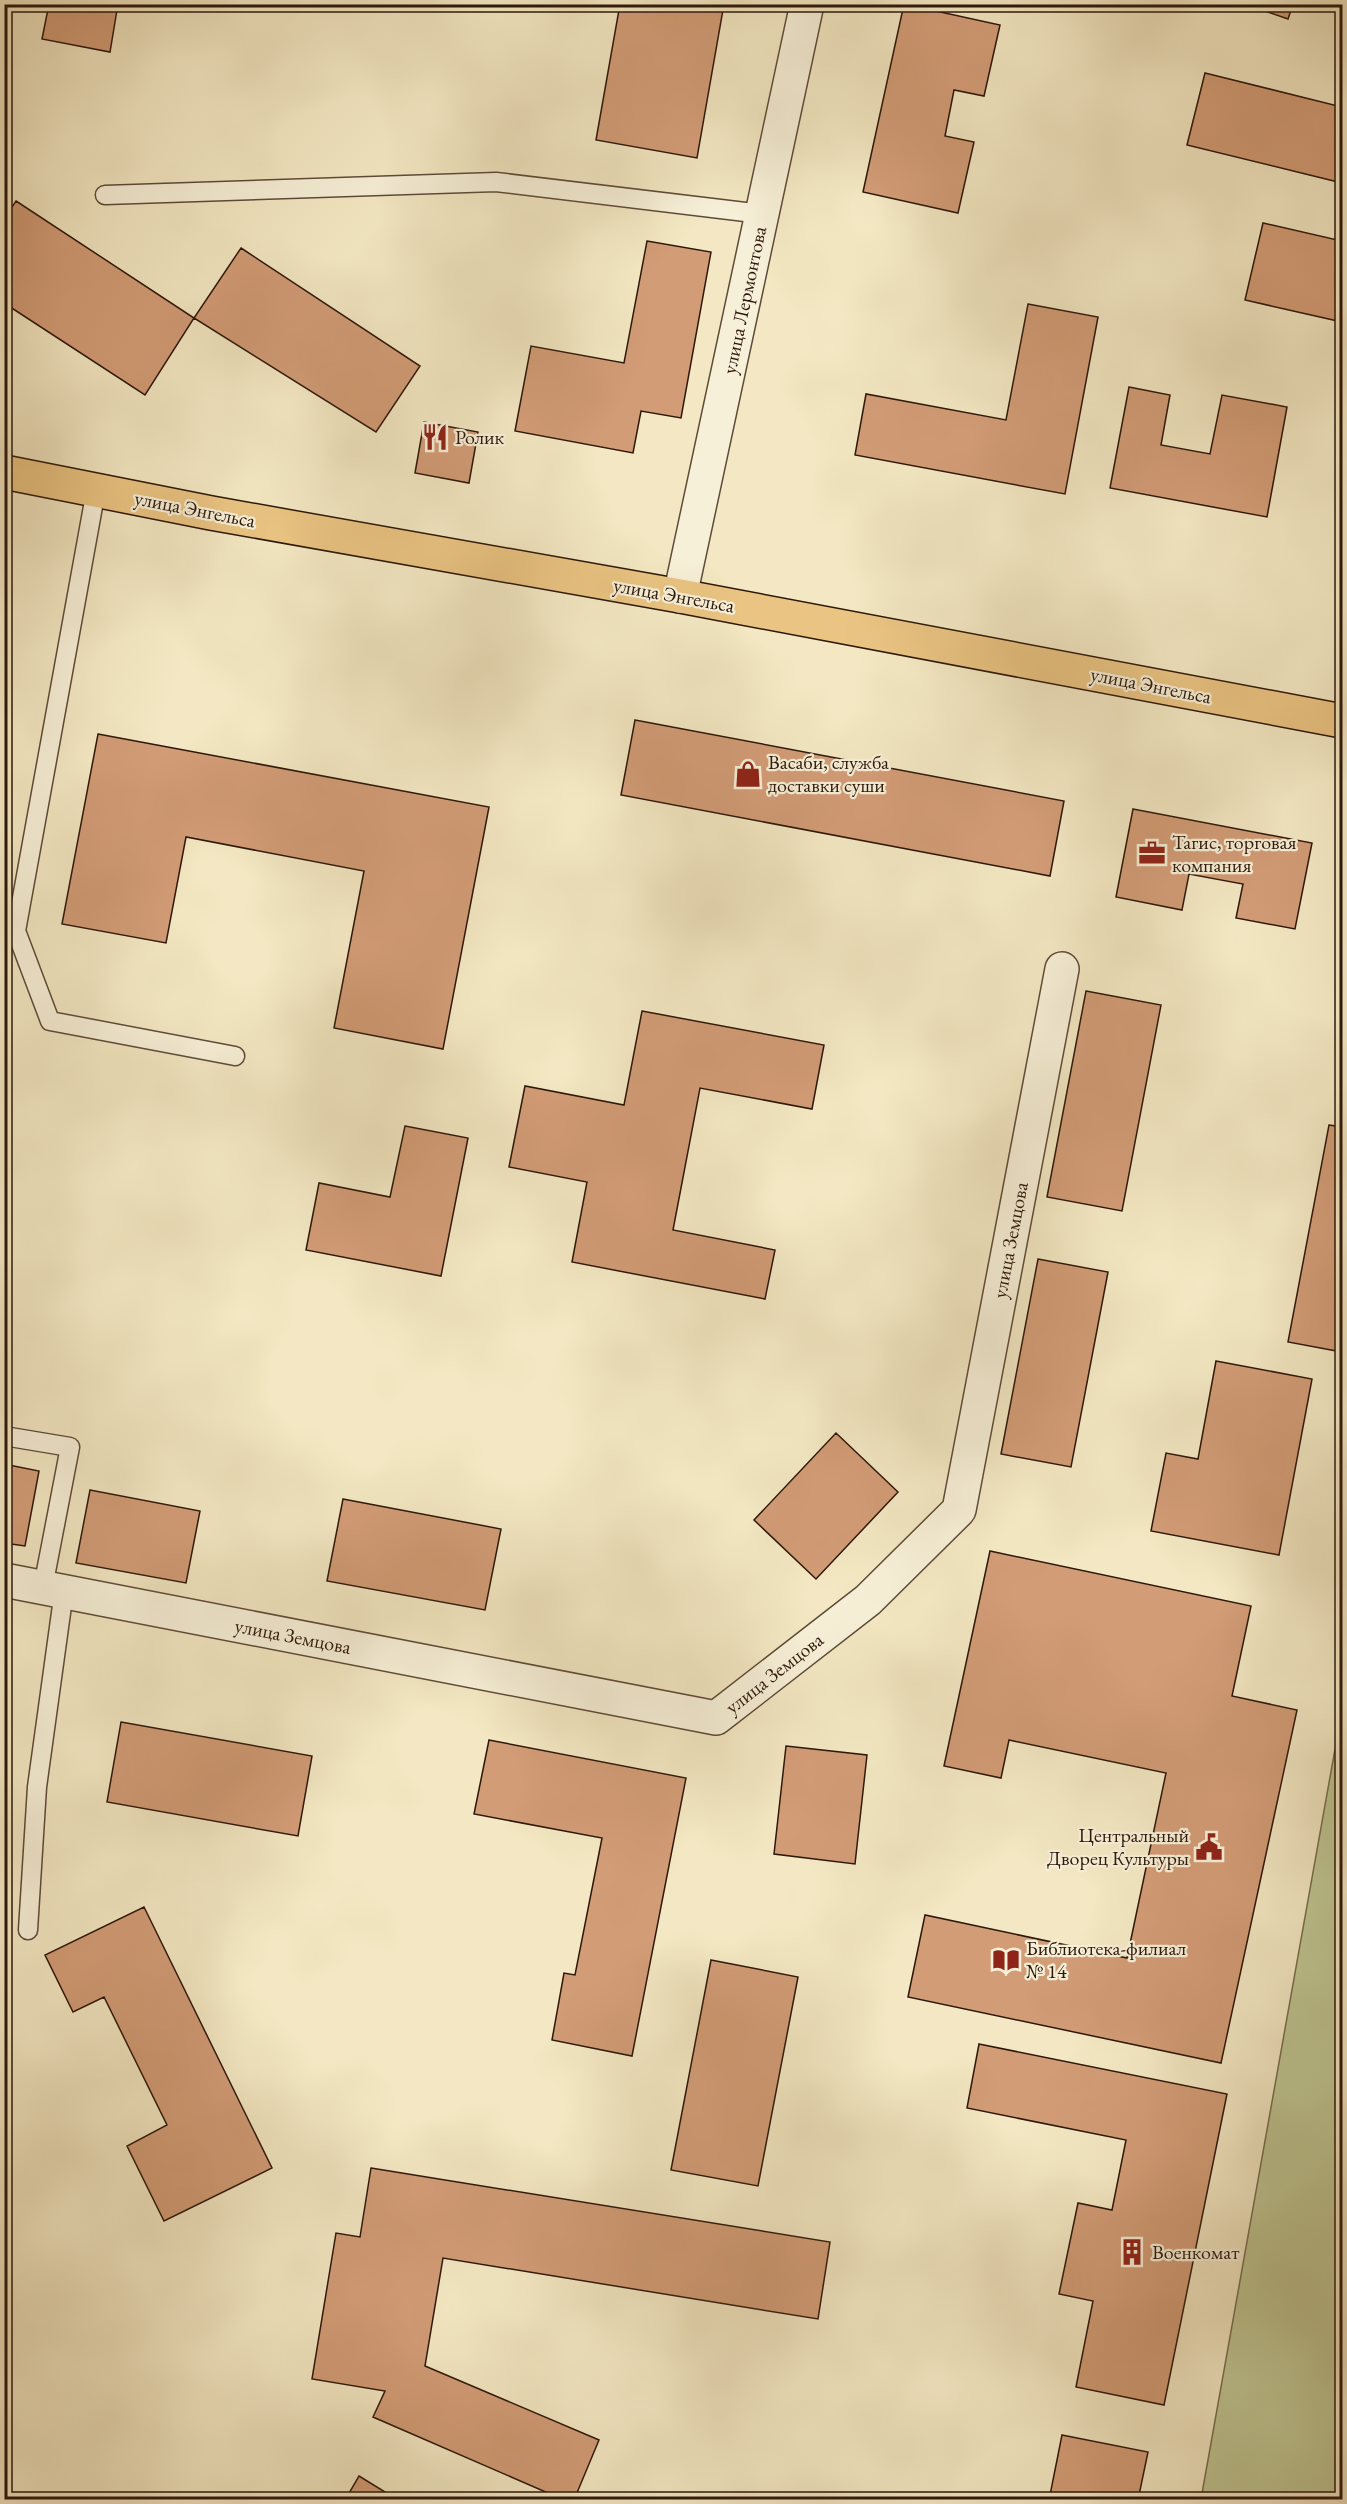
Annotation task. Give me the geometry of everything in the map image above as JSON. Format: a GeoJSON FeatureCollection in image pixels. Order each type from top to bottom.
{"type":"FeatureCollection","features":[{"type":"Feature","properties":{"kind":"main road","name":"улица Энгельса"},"geometry":{"type":"LineString","coordinates":[[4,472],[1342,721]]}},
{"type":"Feature","properties":{"kind":"street","name":"улица Лермонтова"},"geometry":{"type":"LineString","coordinates":[[680,596],[807,4]]}},
{"type":"Feature","properties":{"kind":"street","name":"улица Земцова"},"geometry":{"type":"LineString","coordinates":[[4,1580],[716,1718],[868,1600],[959,1510],[1062,969]]}},
{"type":"Feature","properties":{"kind":"lane"},"geometry":{"type":"LineString","coordinates":[[105,195],[496,182],[762,214]]}},
{"type":"Feature","properties":{"kind":"lane"},"geometry":{"type":"LineString","coordinates":[[96,490],[16,931],[50,1021],[235,1056]]}},
{"type":"Feature","properties":{"kind":"lane"},"geometry":{"type":"LineString","coordinates":[[4,1436],[70,1447],[53,1589],[28,1930]]}},
{"type":"Feature","properties":{"kind":"green space"},"geometry":{"type":"Polygon","coordinates":[[[1342,1710],[1342,2499],[1201,2499],[1342,1710]]]}},
{"type":"Feature","properties":{"kind":"building"},"geometry":{"type":"Polygon","coordinates":[[[49,4],[118,4],[110,52],[42,39],[49,4]]]}},
{"type":"Feature","properties":{"kind":"building"},"geometry":{"type":"Polygon","coordinates":[[[620,4],[724,4],[697,158],[596,140],[620,4]]]}},
{"type":"Feature","properties":{"kind":"building"},"geometry":{"type":"Polygon","coordinates":[[[904,4],[1000,25],[984,96],[954,90],[945,136],[974,142],[958,213],[863,192],[904,4]]]}},
{"type":"Feature","properties":{"kind":"building"},"geometry":{"type":"Polygon","coordinates":[[[1254,4],[1293,4],[1288,19],[1253,7],[1254,4]]]}},
{"type":"Feature","properties":{"kind":"building"},"geometry":{"type":"Polygon","coordinates":[[[1205,73],[1342,107],[1342,183],[1187,145],[1205,73]]]}},
{"type":"Feature","properties":{"kind":"building"},"geometry":{"type":"Polygon","coordinates":[[[16,201],[194,318],[145,395],[4,303],[4,219],[16,201]]]}},
{"type":"Feature","properties":{"kind":"building"},"geometry":{"type":"Polygon","coordinates":[[[1263,223],[1342,241],[1342,322],[1245,300],[1263,223]]]}},
{"type":"Feature","properties":{"kind":"building"},"geometry":{"type":"Polygon","coordinates":[[[647,241],[711,252],[681,418],[641,411],[633,453],[515,431],[531,346],[624,363],[647,241]]]}},
{"type":"Feature","properties":{"kind":"building"},"geometry":{"type":"Polygon","coordinates":[[[241,248],[420,366],[376,432],[194,318],[241,248]]]}},
{"type":"Feature","properties":{"kind":"building"},"geometry":{"type":"Polygon","coordinates":[[[1028,304],[1098,317],[1065,494],[855,455],[866,394],[1006,420],[1028,304]]]}},
{"type":"Feature","properties":{"kind":"building"},"geometry":{"type":"Polygon","coordinates":[[[1129,387],[1170,395],[1161,445],[1210,454],[1222,395],[1287,407],[1267,517],[1110,488],[1129,387]]]}},
{"type":"Feature","properties":{"kind":"building"},"geometry":{"type":"Polygon","coordinates":[[[424,422],[478,432],[469,483],[415,473],[424,422]]]}},
{"type":"Feature","properties":{"kind":"building"},"geometry":{"type":"Polygon","coordinates":[[[635,720],[1064,801],[1050,876],[621,795],[635,720]]]}},
{"type":"Feature","properties":{"kind":"building"},"geometry":{"type":"Polygon","coordinates":[[[98,734],[489,807],[443,1049],[334,1028],[364,871],[186,837],[166,943],[62,924],[98,734]]]}},
{"type":"Feature","properties":{"kind":"building"},"geometry":{"type":"Polygon","coordinates":[[[1133,809],[1312,843],[1295,929],[1236,918],[1243,884],[1189,874],[1182,910],[1116,897],[1133,809]]]}},
{"type":"Feature","properties":{"kind":"building"},"geometry":{"type":"Polygon","coordinates":[[[1086,991],[1161,1005],[1122,1211],[1047,1197],[1086,991]]]}},
{"type":"Feature","properties":{"kind":"building"},"geometry":{"type":"Polygon","coordinates":[[[642,1011],[824,1045],[812,1109],[700,1088],[673,1230],[775,1250],[765,1299],[572,1262],[587,1182],[509,1167],[525,1086],[624,1105],[642,1011]]]}},
{"type":"Feature","properties":{"kind":"building"},"geometry":{"type":"Polygon","coordinates":[[[1342,1045],[1342,1077],[1337,1076],[1342,1045]]]}},
{"type":"Feature","properties":{"kind":"building"},"geometry":{"type":"Polygon","coordinates":[[[1329,1125],[1342,1127],[1342,1352],[1288,1342],[1329,1125]]]}},
{"type":"Feature","properties":{"kind":"building"},"geometry":{"type":"Polygon","coordinates":[[[405,1126],[468,1138],[441,1276],[306,1250],[319,1183],[390,1197],[405,1126]]]}},
{"type":"Feature","properties":{"kind":"building"},"geometry":{"type":"Polygon","coordinates":[[[1038,1259],[1108,1272],[1071,1467],[1001,1454],[1038,1259]]]}},
{"type":"Feature","properties":{"kind":"building"},"geometry":{"type":"Polygon","coordinates":[[[1216,1361],[1312,1379],[1279,1555],[1151,1531],[1166,1453],[1198,1459],[1216,1361]]]}},
{"type":"Feature","properties":{"kind":"building"},"geometry":{"type":"Polygon","coordinates":[[[836,1433],[898,1492],[816,1579],[754,1520],[836,1433]]]}},
{"type":"Feature","properties":{"kind":"building"},"geometry":{"type":"Polygon","coordinates":[[[4,1464],[39,1471],[25,1546],[4,1543],[4,1464]]]}},
{"type":"Feature","properties":{"kind":"building"},"geometry":{"type":"Polygon","coordinates":[[[90,1490],[200,1511],[186,1583],[76,1563],[90,1490]]]}},
{"type":"Feature","properties":{"kind":"building"},"geometry":{"type":"Polygon","coordinates":[[[343,1499],[501,1529],[485,1610],[327,1581],[343,1499]]]}},
{"type":"Feature","properties":{"kind":"building","name":"Центральный Дворец Культуры"},"geometry":{"type":"Polygon","coordinates":[[[990,1551],[1251,1606],[1232,1696],[1297,1710],[1221,2063],[908,1997],[925,1915],[1127,1958],[1166,1773],[1009,1740],[1001,1778],[944,1766],[990,1551]]]}},
{"type":"Feature","properties":{"kind":"building"},"geometry":{"type":"Polygon","coordinates":[[[121,1722],[312,1756],[298,1836],[107,1802],[121,1722]]]}},
{"type":"Feature","properties":{"kind":"building"},"geometry":{"type":"Polygon","coordinates":[[[489,1740],[686,1778],[632,2056],[552,2040],[564,1973],[575,1975],[602,1838],[474,1814],[489,1740]]]}},
{"type":"Feature","properties":{"kind":"building"},"geometry":{"type":"Polygon","coordinates":[[[786,1746],[867,1755],[855,1864],[774,1854],[786,1746]]]}},
{"type":"Feature","properties":{"kind":"building"},"geometry":{"type":"Polygon","coordinates":[[[144,1907],[272,2168],[164,2221],[127,2146],[167,2125],[104,1997],[73,2012],[45,1955],[144,1907]]]}},
{"type":"Feature","properties":{"kind":"building"},"geometry":{"type":"Polygon","coordinates":[[[711,1960],[798,1977],[758,2186],[671,2170],[711,1960]]]}},
{"type":"Feature","properties":{"kind":"building","name":"Военкомат"},"geometry":{"type":"Polygon","coordinates":[[[979,2044],[1227,2094],[1164,2405],[1076,2387],[1093,2301],[1059,2294],[1078,2203],[1112,2210],[1126,2140],[967,2108],[979,2044]]]}},
{"type":"Feature","properties":{"kind":"building"},"geometry":{"type":"Polygon","coordinates":[[[371,2168],[830,2242],[818,2319],[443,2258],[425,2366],[599,2440],[574,2500],[564,2500],[373,2417],[385,2391],[312,2379],[336,2233],[360,2237],[371,2168]]]}},
{"type":"Feature","properties":{"kind":"building"},"geometry":{"type":"Polygon","coordinates":[[[1062,2435],[1148,2452],[1138,2500],[1049,2500],[1062,2435]]]}},
{"type":"Feature","properties":{"kind":"building"},"geometry":{"type":"Polygon","coordinates":[[[359,2476],[398,2500],[345,2500],[359,2476]]]}},
{"type":"Feature","properties":{"kind":"place","name":"Ролик"},"geometry":{"type":"Point","coordinates":[435,437]}},
{"type":"Feature","properties":{"kind":"place","name":"Васаби, служба доставки суши"},"geometry":{"type":"Point","coordinates":[748,774]}},
{"type":"Feature","properties":{"kind":"place","name":"Тагис, торговая компания"},"geometry":{"type":"Point","coordinates":[1152,853]}},
{"type":"Feature","properties":{"kind":"place","name":"Центральный Дворец Культуры"},"geometry":{"type":"Point","coordinates":[1209,1847]}},
{"type":"Feature","properties":{"kind":"place","name":"Библиотека-филиал № 14"},"geometry":{"type":"Point","coordinates":[1006,1960]}},
{"type":"Feature","properties":{"kind":"place","name":"Военкомат"},"geometry":{"type":"Point","coordinates":[1132,2252]}}]}
